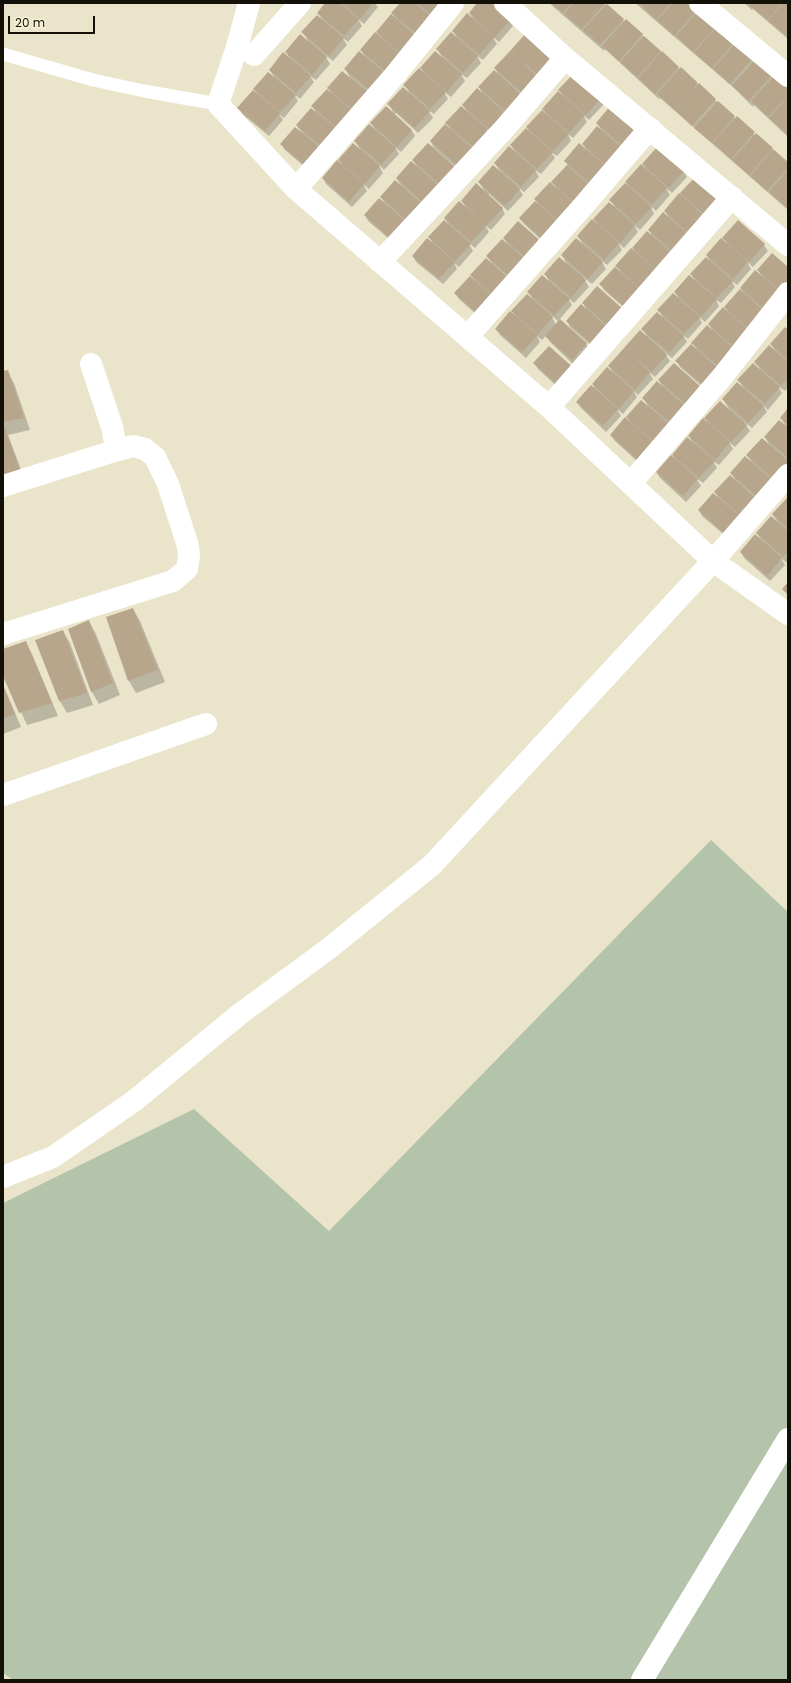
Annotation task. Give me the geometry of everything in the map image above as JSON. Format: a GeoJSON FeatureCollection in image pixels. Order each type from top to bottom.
{"type":"FeatureCollection","features":[{"type":"Feature","properties":{"kind":"street"},"geometry":{"type":"LineString","coordinates":[[248,3],[237,47],[218,104],[296,189],[549,407],[713,561],[788,614]]}},
{"type":"Feature","properties":{"kind":"street"},"geometry":{"type":"LineString","coordinates":[[254,55],[300,3]]}},
{"type":"Feature","properties":{"kind":"street"},"geometry":{"type":"LineString","coordinates":[[296,189],[395,75],[453,3]]}},
{"type":"Feature","properties":{"kind":"street"},"geometry":{"type":"LineString","coordinates":[[506,3],[565,58],[788,245]]}},
{"type":"Feature","properties":{"kind":"street"},"geometry":{"type":"LineString","coordinates":[[700,3],[788,76]]}},
{"type":"Feature","properties":{"kind":"street"},"geometry":{"type":"LineString","coordinates":[[380,262],[505,128],[565,58]]}},
{"type":"Feature","properties":{"kind":"street"},"geometry":{"type":"LineString","coordinates":[[468,336],[650,128]]}},
{"type":"Feature","properties":{"kind":"street"},"geometry":{"type":"LineString","coordinates":[[549,407],[732,198]]}},
{"type":"Feature","properties":{"kind":"street"},"geometry":{"type":"LineString","coordinates":[[631,483],[722,377],[788,293]]}},
{"type":"Feature","properties":{"kind":"street"},"geometry":{"type":"LineString","coordinates":[[91,364],[112,427],[115,442],[114,451]]}},
{"type":"Feature","properties":{"kind":"street"},"geometry":{"type":"LineString","coordinates":[[3,486],[133,446],[145,449],[155,457],[168,484],[188,546],[187,569],[173,581],[3,634]]}},
{"type":"Feature","properties":{"kind":"street"},"geometry":{"type":"LineString","coordinates":[[3,1178],[53,1157],[134,1101],[241,1013],[327,950],[432,865],[515,778],[713,561],[788,475]]}},
{"type":"Feature","properties":{"kind":"street"},"geometry":{"type":"LineString","coordinates":[[3,795],[206,724]]}},
{"type":"Feature","properties":{"kind":"street"},"geometry":{"type":"LineString","coordinates":[[642,1680],[788,1439]]}},
{"type":"Feature","properties":{"kind":"lane"},"geometry":{"type":"LineString","coordinates":[[3,54],[93,80],[218,104]]}},
{"type":"Feature","properties":{"kind":"green space"},"geometry":{"type":"Polygon","coordinates":[[[711,840],[788,912],[788,1680],[13,1680],[3,1673],[3,1203],[194,1109],[329,1231],[711,840]]]}},
{"type":"Feature","properties":{"kind":"building"},"geometry":{"type":"Polygon","coordinates":[[[325,3],[340,3],[359,19],[344,36],[317,13],[325,3]]]}},
{"type":"Feature","properties":{"kind":"building"},"geometry":{"type":"Polygon","coordinates":[[[342,3],[373,3],[360,19],[342,3]]]}},
{"type":"Feature","properties":{"kind":"building"},"geometry":{"type":"Polygon","coordinates":[[[400,3],[415,3],[434,19],[419,36],[391,13],[400,3]]]}},
{"type":"Feature","properties":{"kind":"building"},"geometry":{"type":"Polygon","coordinates":[[[417,3],[447,3],[434,17],[417,3]]]}},
{"type":"Feature","properties":{"kind":"building"},"geometry":{"type":"Polygon","coordinates":[[[477,3],[492,3],[511,20],[495,37],[469,13],[477,3]]]}},
{"type":"Feature","properties":{"kind":"building"},"geometry":{"type":"Polygon","coordinates":[[[551,3],[572,3],[563,13],[551,3]]]}},
{"type":"Feature","properties":{"kind":"building"},"geometry":{"type":"Polygon","coordinates":[[[574,3],[605,3],[582,29],[564,14],[574,3]]]}},
{"type":"Feature","properties":{"kind":"building"},"geometry":{"type":"Polygon","coordinates":[[[640,3],[671,3],[656,20],[640,3]]]}},
{"type":"Feature","properties":{"kind":"building"},"geometry":{"type":"Polygon","coordinates":[[[673,3],[692,3],[698,9],[674,36],[657,20],[673,3]]]}},
{"type":"Feature","properties":{"kind":"building"},"geometry":{"type":"Polygon","coordinates":[[[751,3],[782,3],[768,20],[749,5],[751,3]]]}},
{"type":"Feature","properties":{"kind":"building"},"geometry":{"type":"Polygon","coordinates":[[[783,3],[788,3],[788,33],[786,35],[768,21],[783,3]]]}},
{"type":"Feature","properties":{"kind":"building"},"geometry":{"type":"Polygon","coordinates":[[[607,4],[624,19],[600,45],[583,30],[607,4]]]}},
{"type":"Feature","properties":{"kind":"building"},"geometry":{"type":"Polygon","coordinates":[[[699,10],[717,25],[693,52],[676,36],[699,10]]]}},
{"type":"Feature","properties":{"kind":"building"},"geometry":{"type":"Polygon","coordinates":[[[467,13],[495,37],[479,55],[452,31],[467,13]]]}},
{"type":"Feature","properties":{"kind":"building"},"geometry":{"type":"Polygon","coordinates":[[[391,14],[418,38],[403,55],[376,32],[391,14]]]}},
{"type":"Feature","properties":{"kind":"building"},"geometry":{"type":"Polygon","coordinates":[[[317,15],[344,38],[329,56],[301,32],[317,15]]]}},
{"type":"Feature","properties":{"kind":"building"},"geometry":{"type":"Polygon","coordinates":[[[626,19],[643,34],[619,61],[602,46],[626,19]]]}},
{"type":"Feature","properties":{"kind":"building"},"geometry":{"type":"Polygon","coordinates":[[[718,25],[735,41],[712,68],[694,53],[718,25]]]}},
{"type":"Feature","properties":{"kind":"building"},"geometry":{"type":"Polygon","coordinates":[[[375,32],[403,56],[387,73],[360,50],[375,32]]]}},
{"type":"Feature","properties":{"kind":"building"},"geometry":{"type":"Polygon","coordinates":[[[451,32],[478,56],[463,73],[436,49],[451,32]]]}},
{"type":"Feature","properties":{"kind":"building"},"geometry":{"type":"Polygon","coordinates":[[[526,33],[553,57],[538,75],[510,51],[526,33]]]}},
{"type":"Feature","properties":{"kind":"building"},"geometry":{"type":"Polygon","coordinates":[[[300,34],[327,57],[312,75],[285,52],[300,34]]]}},
{"type":"Feature","properties":{"kind":"building"},"geometry":{"type":"Polygon","coordinates":[[[644,36],[661,51],[637,77],[620,62],[644,36]]]}},
{"type":"Feature","properties":{"kind":"building"},"geometry":{"type":"Polygon","coordinates":[[[736,42],[754,57],[730,84],[713,69],[736,42]]]}},
{"type":"Feature","properties":{"kind":"building"},"geometry":{"type":"Polygon","coordinates":[[[359,51],[387,75],[372,92],[344,69],[359,51]]]}},
{"type":"Feature","properties":{"kind":"building"},"geometry":{"type":"Polygon","coordinates":[[[435,51],[462,74],[447,92],[420,68],[435,51]]]}},
{"type":"Feature","properties":{"kind":"building"},"geometry":{"type":"Polygon","coordinates":[[[510,51],[536,75],[521,92],[494,68],[510,51]]]}},
{"type":"Feature","properties":{"kind":"building"},"geometry":{"type":"Polygon","coordinates":[[[662,51],[679,67],[655,94],[638,78],[662,51]]]}},
{"type":"Feature","properties":{"kind":"building"},"geometry":{"type":"Polygon","coordinates":[[[283,52],[311,76],[296,93],[269,70],[283,52]]]}},
{"type":"Feature","properties":{"kind":"building"},"geometry":{"type":"Polygon","coordinates":[[[756,59],[773,74],[749,101],[732,86],[756,59]]]}},
{"type":"Feature","properties":{"kind":"building"},"geometry":{"type":"Polygon","coordinates":[[[681,67],[698,83],[675,110],[657,94],[681,67]]]}},
{"type":"Feature","properties":{"kind":"building"},"geometry":{"type":"Polygon","coordinates":[[[419,68],[446,92],[430,109],[403,85],[419,68]]]}},
{"type":"Feature","properties":{"kind":"building"},"geometry":{"type":"Polygon","coordinates":[[[494,70],[520,94],[505,111],[478,87],[494,70]]]}},
{"type":"Feature","properties":{"kind":"building"},"geometry":{"type":"Polygon","coordinates":[[[342,71],[370,94],[355,112],[327,88],[342,71]]]}},
{"type":"Feature","properties":{"kind":"building"},"geometry":{"type":"Polygon","coordinates":[[[268,72],[296,95],[280,112],[253,89],[268,72]]]}},
{"type":"Feature","properties":{"kind":"building"},"geometry":{"type":"Polygon","coordinates":[[[574,73],[601,98],[586,115],[558,90],[574,73]]]}},
{"type":"Feature","properties":{"kind":"building"},"geometry":{"type":"Polygon","coordinates":[[[775,75],[788,87],[788,95],[768,117],[751,101],[775,75]]]}},
{"type":"Feature","properties":{"kind":"building"},"geometry":{"type":"Polygon","coordinates":[[[699,83],[716,99],[692,126],[675,110],[699,83]]]}},
{"type":"Feature","properties":{"kind":"building"},"geometry":{"type":"Polygon","coordinates":[[[403,87],[430,111],[415,128],[387,104],[403,87]]]}},
{"type":"Feature","properties":{"kind":"building"},"geometry":{"type":"Polygon","coordinates":[[[477,88],[504,112],[489,129],[462,105],[477,88]]]}},
{"type":"Feature","properties":{"kind":"building"},"geometry":{"type":"Polygon","coordinates":[[[327,89],[354,112],[339,130],[311,106],[327,89]]]}},
{"type":"Feature","properties":{"kind":"building"},"geometry":{"type":"Polygon","coordinates":[[[253,90],[280,113],[265,131],[237,108],[253,90]]]}},
{"type":"Feature","properties":{"kind":"building"},"geometry":{"type":"Polygon","coordinates":[[[558,91],[585,115],[569,133],[542,109],[558,91]]]}},
{"type":"Feature","properties":{"kind":"building"},"geometry":{"type":"Polygon","coordinates":[[[788,96],[788,131],[786,133],[769,118],[788,96]]]}},
{"type":"Feature","properties":{"kind":"building"},"geometry":{"type":"Polygon","coordinates":[[[718,101],[735,116],[712,143],[694,128],[718,101]]]}},
{"type":"Feature","properties":{"kind":"building"},"geometry":{"type":"Polygon","coordinates":[[[611,105],[638,129],[622,146],[596,123],[611,105]]]}},
{"type":"Feature","properties":{"kind":"building"},"geometry":{"type":"Polygon","coordinates":[[[386,106],[412,130],[397,147],[370,123],[386,106]]]}},
{"type":"Feature","properties":{"kind":"building"},"geometry":{"type":"Polygon","coordinates":[[[461,106],[488,129],[473,147],[445,123],[461,106]]]}},
{"type":"Feature","properties":{"kind":"building"},"geometry":{"type":"Polygon","coordinates":[[[311,108],[339,131],[324,149],[296,125],[311,108]]]}},
{"type":"Feature","properties":{"kind":"building"},"geometry":{"type":"Polygon","coordinates":[[[542,110],[569,134],[553,151],[526,127],[542,110]]]}},
{"type":"Feature","properties":{"kind":"building"},"geometry":{"type":"Polygon","coordinates":[[[737,116],[755,132],[731,159],[713,143],[737,116]]]}},
{"type":"Feature","properties":{"kind":"building"},"geometry":{"type":"Polygon","coordinates":[[[369,124],[396,148],[381,165],[354,141],[369,124]]]}},
{"type":"Feature","properties":{"kind":"building"},"geometry":{"type":"Polygon","coordinates":[[[445,124],[472,148],[457,165],[430,141],[445,124]]]}},
{"type":"Feature","properties":{"kind":"building"},"geometry":{"type":"Polygon","coordinates":[[[597,126],[625,150],[609,168],[582,144],[597,126]]]}},
{"type":"Feature","properties":{"kind":"building"},"geometry":{"type":"Polygon","coordinates":[[[295,127],[323,150],[308,168],[280,144],[295,127]]]}},
{"type":"Feature","properties":{"kind":"building"},"geometry":{"type":"Polygon","coordinates":[[[526,128],[553,152],[537,169],[510,145],[526,128]]]}},
{"type":"Feature","properties":{"kind":"building"},"geometry":{"type":"Polygon","coordinates":[[[756,133],[773,148],[749,175],[732,160],[756,133]]]}},
{"type":"Feature","properties":{"kind":"building"},"geometry":{"type":"Polygon","coordinates":[[[353,143],[380,166],[365,184],[338,160],[353,143]]]}},
{"type":"Feature","properties":{"kind":"building"},"geometry":{"type":"Polygon","coordinates":[[[428,143],[455,167],[439,184],[412,160],[428,143]]]}},
{"type":"Feature","properties":{"kind":"building"},"geometry":{"type":"Polygon","coordinates":[[[579,143],[607,167],[591,185],[564,161],[579,143]]]}},
{"type":"Feature","properties":{"kind":"building"},"geometry":{"type":"Polygon","coordinates":[[[509,146],[536,170],[521,187],[494,163],[509,146]]]}},
{"type":"Feature","properties":{"kind":"building"},"geometry":{"type":"Polygon","coordinates":[[[657,147],[684,171],[669,188],[642,164],[657,147]]]}},
{"type":"Feature","properties":{"kind":"building"},"geometry":{"type":"Polygon","coordinates":[[[773,149],[788,162],[788,168],[767,191],[750,176],[773,149]]]}},
{"type":"Feature","properties":{"kind":"building"},"geometry":{"type":"Polygon","coordinates":[[[337,160],[364,184],[349,202],[322,178],[337,160]]]}},
{"type":"Feature","properties":{"kind":"building"},"geometry":{"type":"Polygon","coordinates":[[[411,161],[438,185],[423,203],[396,178],[411,161]]]}},
{"type":"Feature","properties":{"kind":"building"},"geometry":{"type":"Polygon","coordinates":[[[641,164],[667,188],[652,205],[625,182],[641,164]]]}},
{"type":"Feature","properties":{"kind":"building"},"geometry":{"type":"Polygon","coordinates":[[[493,165],[520,189],[505,206],[478,182],[493,165]]]}},
{"type":"Feature","properties":{"kind":"building"},"geometry":{"type":"Polygon","coordinates":[[[567,165],[594,189],[578,206],[551,182],[567,165]]]}},
{"type":"Feature","properties":{"kind":"building"},"geometry":{"type":"Polygon","coordinates":[[[788,170],[788,205],[786,207],[769,192],[788,170]]]}},
{"type":"Feature","properties":{"kind":"building"},"geometry":{"type":"Polygon","coordinates":[[[696,176],[722,200],[707,217],[680,193],[696,176]]]}},
{"type":"Feature","properties":{"kind":"building"},"geometry":{"type":"Polygon","coordinates":[[[395,180],[422,204],[407,221],[380,197],[395,180]]]}},
{"type":"Feature","properties":{"kind":"building"},"geometry":{"type":"Polygon","coordinates":[[[550,182],[577,206],[561,223],[534,199],[550,182]]]}},
{"type":"Feature","properties":{"kind":"building"},"geometry":{"type":"Polygon","coordinates":[[[476,183],[503,208],[487,225],[461,201],[476,183]]]}},
{"type":"Feature","properties":{"kind":"building"},"geometry":{"type":"Polygon","coordinates":[[[625,183],[652,207],[636,224],[609,200],[625,183]]]}},
{"type":"Feature","properties":{"kind":"building"},"geometry":{"type":"Polygon","coordinates":[[[679,193],[706,218],[690,235],[664,211],[679,193]]]}},
{"type":"Feature","properties":{"kind":"building"},"geometry":{"type":"Polygon","coordinates":[[[379,198],[406,222],[391,239],[364,215],[379,198]]]}},
{"type":"Feature","properties":{"kind":"building"},"geometry":{"type":"Polygon","coordinates":[[[459,201],[487,225],[471,242],[444,218],[459,201]]]}},
{"type":"Feature","properties":{"kind":"building"},"geometry":{"type":"Polygon","coordinates":[[[535,201],[562,225],[546,242],[519,218],[535,201]]]}},
{"type":"Feature","properties":{"kind":"building"},"geometry":{"type":"Polygon","coordinates":[[[609,202],[635,225],[620,243],[593,219],[609,202]]]}},
{"type":"Feature","properties":{"kind":"building"},"geometry":{"type":"Polygon","coordinates":[[[663,212],[690,236],[675,254],[648,230],[663,212]]]}},
{"type":"Feature","properties":{"kind":"building"},"geometry":{"type":"Polygon","coordinates":[[[592,219],[619,243],[604,260],[577,236],[592,219]]]}},
{"type":"Feature","properties":{"kind":"building"},"geometry":{"type":"Polygon","coordinates":[[[444,220],[471,244],[455,261],[428,237],[444,220]]]}},
{"type":"Feature","properties":{"kind":"building"},"geometry":{"type":"Polygon","coordinates":[[[738,220],[765,244],[749,262],[722,238],[738,220]]]}},
{"type":"Feature","properties":{"kind":"building"},"geometry":{"type":"Polygon","coordinates":[[[518,221],[545,245],[530,262],[503,238],[518,221]]]}},
{"type":"Feature","properties":{"kind":"building"},"geometry":{"type":"Polygon","coordinates":[[[647,231],[674,255],[659,272],[632,248],[647,231]]]}},
{"type":"Feature","properties":{"kind":"building"},"geometry":{"type":"Polygon","coordinates":[[[427,238],[455,262],[439,279],[412,256],[427,238]]]}},
{"type":"Feature","properties":{"kind":"building"},"geometry":{"type":"Polygon","coordinates":[[[576,238],[603,262],[588,279],[561,255],[576,238]]]}},
{"type":"Feature","properties":{"kind":"building"},"geometry":{"type":"Polygon","coordinates":[[[721,238],[748,262],[733,279],[706,255],[721,238]]]}},
{"type":"Feature","properties":{"kind":"building"},"geometry":{"type":"Polygon","coordinates":[[[502,239],[529,263],[513,280],[486,256],[502,239]]]}},
{"type":"Feature","properties":{"kind":"building"},"geometry":{"type":"Polygon","coordinates":[[[631,248],[658,272],[642,290],[615,266],[631,248]]]}},
{"type":"Feature","properties":{"kind":"building"},"geometry":{"type":"Polygon","coordinates":[[[772,253],[788,267],[788,289],[783,294],[757,270],[772,253]]]}},
{"type":"Feature","properties":{"kind":"building"},"geometry":{"type":"Polygon","coordinates":[[[559,257],[586,280],[571,298],[544,274],[559,257]]]}},
{"type":"Feature","properties":{"kind":"building"},"geometry":{"type":"Polygon","coordinates":[[[706,257],[733,281],[717,298],[690,274],[706,257]]]}},
{"type":"Feature","properties":{"kind":"building"},"geometry":{"type":"Polygon","coordinates":[[[486,258],[512,282],[497,299],[470,275],[486,258]]]}},
{"type":"Feature","properties":{"kind":"building"},"geometry":{"type":"Polygon","coordinates":[[[615,267],[642,291],[626,308],[599,284],[615,267]]]}},
{"type":"Feature","properties":{"kind":"building"},"geometry":{"type":"Polygon","coordinates":[[[755,270],[783,294],[767,312],[740,288],[755,270]]]}},
{"type":"Feature","properties":{"kind":"building"},"geometry":{"type":"Polygon","coordinates":[[[542,275],[570,299],[554,316],[527,292],[542,275]]]}},
{"type":"Feature","properties":{"kind":"building"},"geometry":{"type":"Polygon","coordinates":[[[689,275],[717,299],[701,317],[674,292],[689,275]]]}},
{"type":"Feature","properties":{"kind":"building"},"geometry":{"type":"Polygon","coordinates":[[[470,276],[497,300],[481,317],[454,293],[470,276]]]}},
{"type":"Feature","properties":{"kind":"building"},"geometry":{"type":"Polygon","coordinates":[[[597,286],[624,310],[609,327],[582,303],[597,286]]]}},
{"type":"Feature","properties":{"kind":"building"},"geometry":{"type":"Polygon","coordinates":[[[740,289],[766,313],[751,331],[724,307],[740,289]]]}},
{"type":"Feature","properties":{"kind":"building"},"geometry":{"type":"Polygon","coordinates":[[[673,293],[700,317],[684,334],[657,310],[673,293]]]}},
{"type":"Feature","properties":{"kind":"building"},"geometry":{"type":"Polygon","coordinates":[[[527,294],[553,317],[538,334],[511,311],[527,294]]]}},
{"type":"Feature","properties":{"kind":"building"},"geometry":{"type":"Polygon","coordinates":[[[581,304],[608,328],[593,345],[566,321],[581,304]]]}},
{"type":"Feature","properties":{"kind":"building"},"geometry":{"type":"Polygon","coordinates":[[[723,307],[751,332],[735,349],[708,324],[723,307]]]}},
{"type":"Feature","properties":{"kind":"building"},"geometry":{"type":"Polygon","coordinates":[[[510,311],[538,335],[522,352],[495,329],[510,311]]]}},
{"type":"Feature","properties":{"kind":"building"},"geometry":{"type":"Polygon","coordinates":[[[657,312],[684,336],[669,353],[641,329],[657,312]]]}},
{"type":"Feature","properties":{"kind":"building"},"geometry":{"type":"Polygon","coordinates":[[[560,319],[587,343],[572,360],[545,336],[560,319]]]}},
{"type":"Feature","properties":{"kind":"building"},"geometry":{"type":"Polygon","coordinates":[[[707,325],[734,349],[718,366],[691,343],[707,325]]]}},
{"type":"Feature","properties":{"kind":"building"},"geometry":{"type":"Polygon","coordinates":[[[785,327],[788,330],[788,360],[770,344],[785,327]]]}},
{"type":"Feature","properties":{"kind":"building"},"geometry":{"type":"Polygon","coordinates":[[[640,330],[667,355],[652,372],[624,348],[640,330]]]}},
{"type":"Feature","properties":{"kind":"building"},"geometry":{"type":"Polygon","coordinates":[[[691,344],[718,368],[703,385],[675,361],[691,344]]]}},
{"type":"Feature","properties":{"kind":"building"},"geometry":{"type":"Polygon","coordinates":[[[769,345],[788,362],[788,378],[781,386],[754,362],[769,345]]]}},
{"type":"Feature","properties":{"kind":"building"},"geometry":{"type":"Polygon","coordinates":[[[549,346],[576,370],[560,387],[533,363],[549,346]]]}},
{"type":"Feature","properties":{"kind":"building"},"geometry":{"type":"Polygon","coordinates":[[[624,348],[650,372],[635,390],[608,366],[624,348]]]}},
{"type":"Feature","properties":{"kind":"building"},"geometry":{"type":"Polygon","coordinates":[[[674,363],[701,387],[685,404],[658,380],[674,363]]]}},
{"type":"Feature","properties":{"kind":"building"},"geometry":{"type":"Polygon","coordinates":[[[753,363],[780,387],[765,404],[737,380],[753,363]]]}},
{"type":"Feature","properties":{"kind":"building"},"geometry":{"type":"Polygon","coordinates":[[[607,367],[634,391],[619,409],[592,384],[607,367]]]}},
{"type":"Feature","properties":{"kind":"building"},"geometry":{"type":"Polygon","coordinates":[[[8,370],[24,418],[3,422],[3,371],[8,370]]]}},
{"type":"Feature","properties":{"kind":"building"},"geometry":{"type":"Polygon","coordinates":[[[657,381],[684,405],[669,422],[642,398],[657,381]]]}},
{"type":"Feature","properties":{"kind":"building"},"geometry":{"type":"Polygon","coordinates":[[[737,382],[764,406],[748,423],[722,399],[737,382]]]}},
{"type":"Feature","properties":{"kind":"building"},"geometry":{"type":"Polygon","coordinates":[[[591,385],[618,409],[603,426],[576,402],[591,385]]]}},
{"type":"Feature","properties":{"kind":"building"},"geometry":{"type":"Polygon","coordinates":[[[641,400],[669,424],[653,441],[626,417],[641,400]]]}},
{"type":"Feature","properties":{"kind":"building"},"geometry":{"type":"Polygon","coordinates":[[[720,401],[747,425],[731,442],[704,418],[720,401]]]}},
{"type":"Feature","properties":{"kind":"building"},"geometry":{"type":"Polygon","coordinates":[[[788,408],[788,425],[780,418],[788,408]]]}},
{"type":"Feature","properties":{"kind":"building"},"geometry":{"type":"Polygon","coordinates":[[[625,417],[652,441],[637,459],[610,435],[625,417]]]}},
{"type":"Feature","properties":{"kind":"building"},"geometry":{"type":"Polygon","coordinates":[[[703,418],[730,442],[715,460],[688,436],[703,418]]]}},
{"type":"Feature","properties":{"kind":"building"},"geometry":{"type":"Polygon","coordinates":[[[779,420],[788,427],[788,458],[764,437],[779,420]]]}},
{"type":"Feature","properties":{"kind":"building"},"geometry":{"type":"Polygon","coordinates":[[[5,428],[22,476],[3,482],[3,429],[5,428]]]}},
{"type":"Feature","properties":{"kind":"building"},"geometry":{"type":"Polygon","coordinates":[[[687,437],[715,461],[699,478],[672,455],[687,437]]]}},
{"type":"Feature","properties":{"kind":"building"},"geometry":{"type":"Polygon","coordinates":[[[762,438],[788,461],[773,479],[746,455],[762,438]]]}},
{"type":"Feature","properties":{"kind":"building"},"geometry":{"type":"Polygon","coordinates":[[[671,455],[698,479],[683,496],[656,472],[671,455]]]}},
{"type":"Feature","properties":{"kind":"building"},"geometry":{"type":"Polygon","coordinates":[[[745,456],[772,480],[757,497],[730,473],[745,456]]]}},
{"type":"Feature","properties":{"kind":"building"},"geometry":{"type":"Polygon","coordinates":[[[730,475],[756,499],[741,516],[714,492],[730,475]]]}},
{"type":"Feature","properties":{"kind":"building"},"geometry":{"type":"Polygon","coordinates":[[[713,493],[741,517],[725,534],[698,510],[713,493]]]}},
{"type":"Feature","properties":{"kind":"building"},"geometry":{"type":"Polygon","coordinates":[[[788,497],[788,529],[772,514],[788,497]]]}},
{"type":"Feature","properties":{"kind":"building"},"geometry":{"type":"Polygon","coordinates":[[[771,516],[788,531],[788,552],[783,557],[756,533],[771,516]]]}},
{"type":"Feature","properties":{"kind":"building"},"geometry":{"type":"Polygon","coordinates":[[[755,534],[782,558],[767,576],[740,552],[755,534]]]}},
{"type":"Feature","properties":{"kind":"building"},"geometry":{"type":"Polygon","coordinates":[[[788,582],[788,595],[782,589],[788,582]]]}},
{"type":"Feature","properties":{"kind":"building"},"geometry":{"type":"Polygon","coordinates":[[[133,608],[158,670],[128,681],[106,617],[133,608]]]}},
{"type":"Feature","properties":{"kind":"building"},"geometry":{"type":"Polygon","coordinates":[[[89,620],[113,683],[91,692],[68,629],[89,620]]]}},
{"type":"Feature","properties":{"kind":"building"},"geometry":{"type":"Polygon","coordinates":[[[63,630],[87,693],[59,701],[35,640],[63,630]]]}},
{"type":"Feature","properties":{"kind":"building"},"geometry":{"type":"Polygon","coordinates":[[[26,641],[52,703],[19,713],[3,676],[3,649],[26,641]]]}},
{"type":"Feature","properties":{"kind":"building"},"geometry":{"type":"Polygon","coordinates":[[[3,686],[15,714],[3,719],[3,686]]]}}]}
